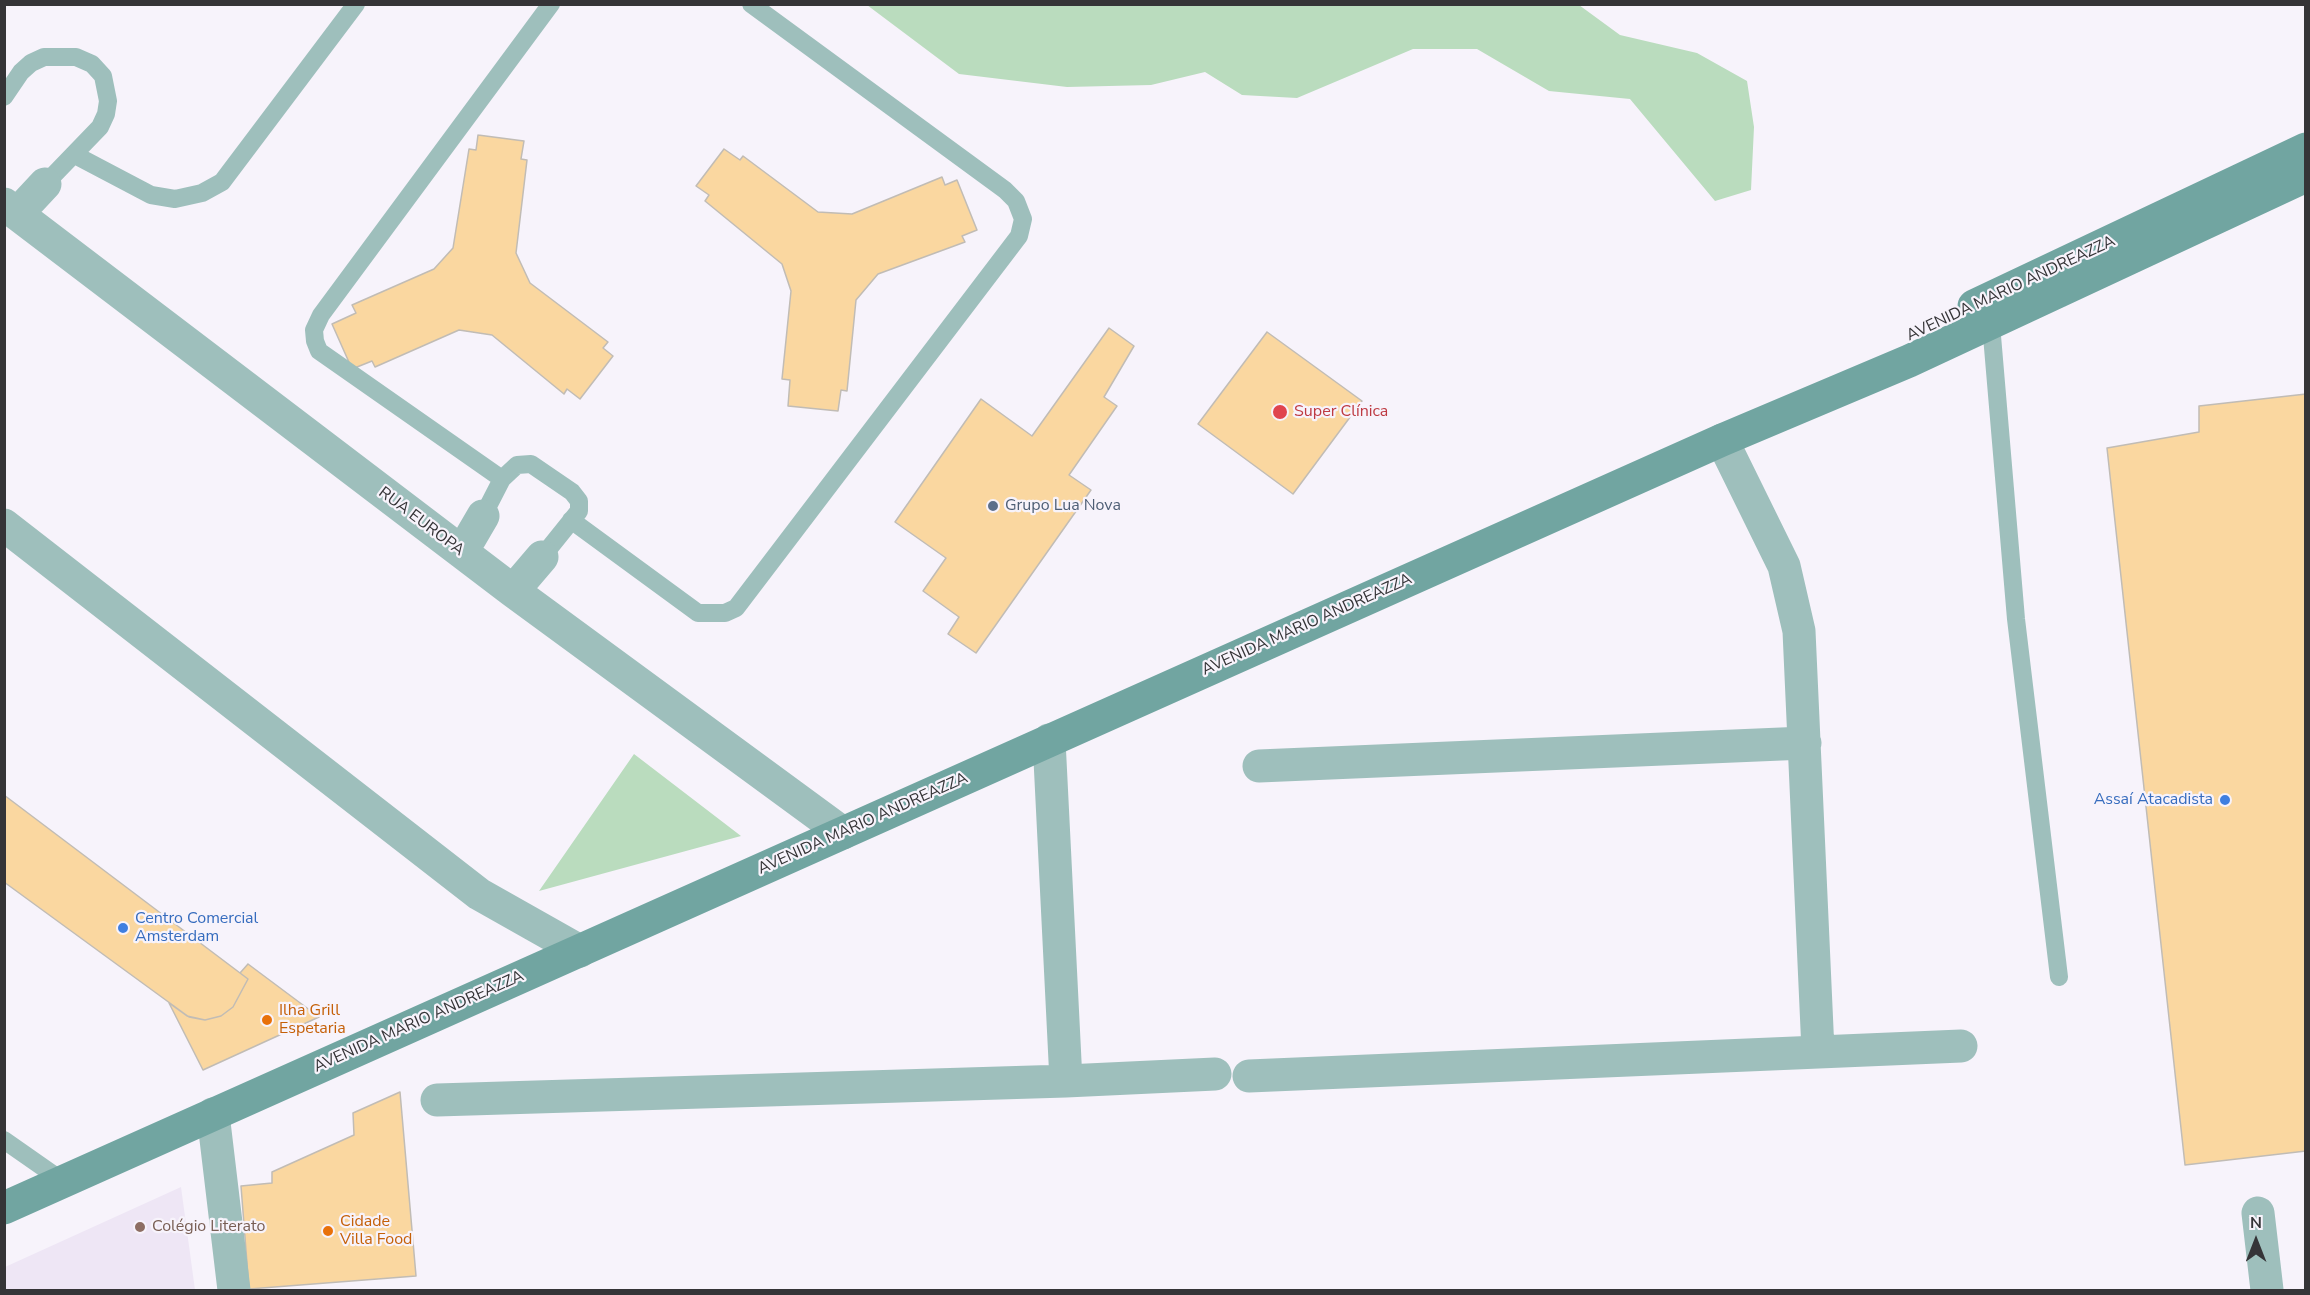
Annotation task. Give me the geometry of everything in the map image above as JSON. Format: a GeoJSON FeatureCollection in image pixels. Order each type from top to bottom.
{"type":"FeatureCollection","features":[{"type":"Feature","properties":{"kind":"main road","name":"AVENIDA MARIO ANDREAZZA"},"geometry":{"type":"LineString","coordinates":[[1722,440],[1899,341],[2306,149]]}},
{"type":"Feature","properties":{"kind":"main road","name":"AVENIDA MARIO ANDREAZZA"},"geometry":{"type":"LineString","coordinates":[[4,1208],[1722,440],[1910,361],[2306,176]]}},
{"type":"Feature","properties":{"kind":"street"},"geometry":{"type":"LineString","coordinates":[[11,209],[45,184]]}},
{"type":"Feature","properties":{"kind":"street","name":"RUA EUROPA"},"geometry":{"type":"LineString","coordinates":[[11,209],[513,591],[843,833]]}},
{"type":"Feature","properties":{"kind":"street"},"geometry":{"type":"LineString","coordinates":[[1722,440],[1784,566],[1799,631],[1818,1051]]}},
{"type":"Feature","properties":{"kind":"street"},"geometry":{"type":"LineString","coordinates":[[462,552],[483,516]]}},
{"type":"Feature","properties":{"kind":"street"},"geometry":{"type":"LineString","coordinates":[[4,525],[478,894],[579,951]]}},
{"type":"Feature","properties":{"kind":"street"},"geometry":{"type":"LineString","coordinates":[[513,591],[542,557]]}},
{"type":"Feature","properties":{"kind":"street"},"geometry":{"type":"LineString","coordinates":[[1049,740],[1066,1081]]}},
{"type":"Feature","properties":{"kind":"street"},"geometry":{"type":"LineString","coordinates":[[1259,766],[1805,743]]}},
{"type":"Feature","properties":{"kind":"street"},"geometry":{"type":"LineString","coordinates":[[1249,1076],[1961,1046]]}},
{"type":"Feature","properties":{"kind":"street"},"geometry":{"type":"LineString","coordinates":[[437,1100],[1066,1081],[1215,1074]]}},
{"type":"Feature","properties":{"kind":"street"},"geometry":{"type":"LineString","coordinates":[[213,1114],[234,1290]]}},
{"type":"Feature","properties":{"kind":"street"},"geometry":{"type":"LineString","coordinates":[[2258,1213],[2267,1290]]}},
{"type":"Feature","properties":{"kind":"lane"},"geometry":{"type":"LineString","coordinates":[[75,155],[151,195],[175,199],[202,192],[222,182],[356,4]]}},
{"type":"Feature","properties":{"kind":"lane"},"geometry":{"type":"LineString","coordinates":[[502,479],[319,351],[314,330],[321,315],[551,4]]}},
{"type":"Feature","properties":{"kind":"lane"},"geometry":{"type":"LineString","coordinates":[[571,520],[698,613],[725,613],[736,608],[1019,236],[1023,219],[1016,201],[1005,190],[751,4]]}},
{"type":"Feature","properties":{"kind":"lane"},"geometry":{"type":"LineString","coordinates":[[4,97],[21,72],[31,63],[44,57],[76,57],[92,64],[103,76],[108,101],[106,114],[100,127],[45,184]]}},
{"type":"Feature","properties":{"kind":"lane"},"geometry":{"type":"LineString","coordinates":[[2037,277],[2006,298],[1994,314],[1990,324],[2016,619],[2059,977]]}},
{"type":"Feature","properties":{"kind":"lane"},"geometry":{"type":"LineString","coordinates":[[483,516],[502,479],[517,465],[531,464],[572,492],[579,501],[579,512],[542,557]]}},
{"type":"Feature","properties":{"kind":"lane"},"geometry":{"type":"LineString","coordinates":[[4,1140],[64,1182]]}},
{"type":"Feature","properties":{"kind":"shaded area","name":"Colégio Literato"},"geometry":{"type":"Polygon","coordinates":[[[181,1187],[195,1290],[5,1290],[5,1267],[181,1187]]]}},
{"type":"Feature","properties":{"kind":"green space"},"geometry":{"type":"Polygon","coordinates":[[[867,5],[1579,5],[1620,35],[1697,53],[1747,81],[1754,127],[1751,190],[1715,201],[1630,99],[1549,91],[1477,49],[1413,49],[1297,98],[1242,95],[1205,72],[1151,85],[1067,87],[959,74],[867,5]]]}},
{"type":"Feature","properties":{"kind":"green space"},"geometry":{"type":"Polygon","coordinates":[[[634,754],[741,836],[539,891],[634,754]]]}},
{"type":"Feature","properties":{"kind":"building"},"geometry":{"type":"Polygon","coordinates":[[[478,135],[524,141],[521,159],[527,160],[516,253],[530,283],[608,342],[603,348],[613,356],[580,399],[567,389],[564,394],[492,335],[459,330],[375,367],[372,361],[352,369],[332,324],[356,313],[352,305],[434,269],[453,248],[469,149],[476,150],[478,135]]]}},
{"type":"Feature","properties":{"kind":"building"},"geometry":{"type":"Polygon","coordinates":[[[724,149],[740,160],[743,156],[818,212],[852,214],[942,177],[945,185],[957,180],[977,230],[962,236],[965,242],[878,274],[856,300],[847,391],[841,390],[838,411],[788,406],[790,380],[782,379],[791,291],[782,264],[705,201],[709,195],[696,186],[724,149]]]}},
{"type":"Feature","properties":{"kind":"building","name":"Grupo Lua Nova"},"geometry":{"type":"Polygon","coordinates":[[[1109,328],[1134,346],[1104,397],[1117,406],[1069,475],[1091,490],[976,653],[948,634],[959,617],[923,591],[946,558],[895,522],[981,399],[1032,436],[1109,328]]]}},
{"type":"Feature","properties":{"kind":"building","name":"Super Clínica"},"geometry":{"type":"Polygon","coordinates":[[[1267,332],[1362,401],[1293,494],[1198,424],[1267,332]]]}},
{"type":"Feature","properties":{"kind":"building","name":"Assaí Atacadista"},"geometry":{"type":"Polygon","coordinates":[[[2306,394],[2306,1151],[2185,1165],[2107,448],[2199,432],[2199,406],[2306,394]]]}},
{"type":"Feature","properties":{"kind":"building","name":"Centro Comercial Amsterdam"},"geometry":{"type":"Polygon","coordinates":[[[4,795],[248,979],[233,1007],[221,1016],[205,1020],[189,1017],[4,882],[4,795]]]}},
{"type":"Feature","properties":{"kind":"building"},"geometry":{"type":"Polygon","coordinates":[[[248,964],[319,1017],[203,1070],[169,1003],[187,1016],[205,1020],[221,1016],[233,1007],[248,979],[240,973],[248,964]]]}},
{"type":"Feature","properties":{"kind":"building","name":"Cidade Villa Food"},"geometry":{"type":"Polygon","coordinates":[[[400,1092],[416,1276],[249,1289],[241,1186],[272,1183],[272,1172],[354,1135],[353,1113],[400,1092]]]}},
{"type":"Feature","properties":{"kind":"place","name":"Super Clínica"},"geometry":{"type":"Point","coordinates":[1280,412]}},
{"type":"Feature","properties":{"kind":"place","name":"Grupo Lua Nova"},"geometry":{"type":"Point","coordinates":[993,506]}},
{"type":"Feature","properties":{"kind":"place","name":"Assaí Atacadista"},"geometry":{"type":"Point","coordinates":[2225,800]}},
{"type":"Feature","properties":{"kind":"place","name":"Centro Comercial Amsterdam"},"geometry":{"type":"Point","coordinates":[123,928]}},
{"type":"Feature","properties":{"kind":"place","name":"Ilha Grill Espetaria"},"geometry":{"type":"Point","coordinates":[267,1020]}},
{"type":"Feature","properties":{"kind":"place","name":"Colégio Literato"},"geometry":{"type":"Point","coordinates":[140,1227]}},
{"type":"Feature","properties":{"kind":"place","name":"Cidade Villa Food"},"geometry":{"type":"Point","coordinates":[328,1231]}}]}
